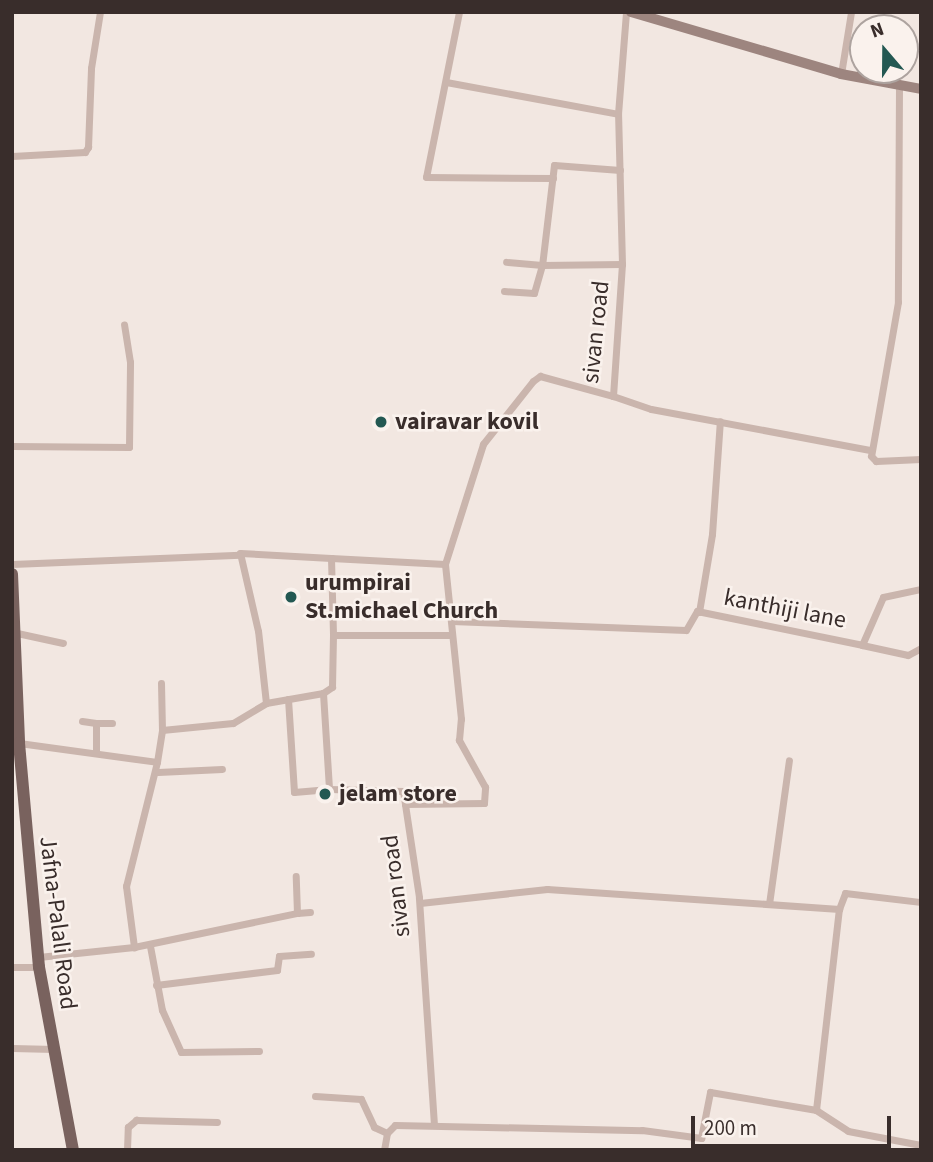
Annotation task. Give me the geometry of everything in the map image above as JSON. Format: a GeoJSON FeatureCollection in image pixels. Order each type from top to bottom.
{"type":"FeatureCollection","features":[{"type":"Feature","properties":{"kind":"main road","name":"Jafna-Palali Road"},"geometry":{"type":"LineString","coordinates":[[12,574],[17,633],[19,743],[39,962],[73,1150]]}},
{"type":"Feature","properties":{"kind":"street"},"geometry":{"type":"LineString","coordinates":[[12,156],[85,152],[88,147],[100,12]]}},
{"type":"Feature","properties":{"kind":"street"},"geometry":{"type":"LineString","coordinates":[[458,12],[426,177],[553,178]]}},
{"type":"Feature","properties":{"kind":"street"},"geometry":{"type":"LineString","coordinates":[[629,12],[841,74],[921,89]]}},
{"type":"Feature","properties":{"kind":"street","name":"sivan road"},"geometry":{"type":"LineString","coordinates":[[434,1125],[420,903],[405,804],[484,803],[485,787],[459,740],[461,719],[445,564],[483,444],[533,381],[540,376],[612,396],[622,264],[618,114],[629,12]]}},
{"type":"Feature","properties":{"kind":"street"},"geometry":{"type":"LineString","coordinates":[[841,74],[851,12]]}},
{"type":"Feature","properties":{"kind":"street"},"geometry":{"type":"LineString","coordinates":[[446,82],[618,114]]}},
{"type":"Feature","properties":{"kind":"street"},"geometry":{"type":"LineString","coordinates":[[899,87],[898,302],[872,450],[876,461],[921,459]]}},
{"type":"Feature","properties":{"kind":"street"},"geometry":{"type":"LineString","coordinates":[[504,291],[534,293],[542,265],[553,178],[558,164],[621,170]]}},
{"type":"Feature","properties":{"kind":"street"},"geometry":{"type":"LineString","coordinates":[[506,262],[542,265],[622,264]]}},
{"type":"Feature","properties":{"kind":"street"},"geometry":{"type":"LineString","coordinates":[[12,446],[129,447],[130,362],[124,324]]}},
{"type":"Feature","properties":{"kind":"street"},"geometry":{"type":"LineString","coordinates":[[612,396],[651,409],[872,450]]}},
{"type":"Feature","properties":{"kind":"street"},"geometry":{"type":"LineString","coordinates":[[699,612],[712,534],[720,421]]}},
{"type":"Feature","properties":{"kind":"street"},"geometry":{"type":"LineString","coordinates":[[12,564],[240,555],[445,564]]}},
{"type":"Feature","properties":{"kind":"street"},"geometry":{"type":"LineString","coordinates":[[240,555],[258,631],[266,703]]}},
{"type":"Feature","properties":{"kind":"street"},"geometry":{"type":"LineString","coordinates":[[162,730],[233,723],[266,703],[323,693],[332,687],[331,558]]}},
{"type":"Feature","properties":{"kind":"street","name":"kanthiji lane"},"geometry":{"type":"LineString","coordinates":[[452,621],[687,630],[699,612],[862,645],[883,597],[921,589]]}},
{"type":"Feature","properties":{"kind":"street"},"geometry":{"type":"LineString","coordinates":[[17,633],[63,643]]}},
{"type":"Feature","properties":{"kind":"street"},"geometry":{"type":"LineString","coordinates":[[333,635],[451,635]]}},
{"type":"Feature","properties":{"kind":"street"},"geometry":{"type":"LineString","coordinates":[[862,645],[908,655],[921,648]]}},
{"type":"Feature","properties":{"kind":"street"},"geometry":{"type":"LineString","coordinates":[[134,947],[126,886],[158,772],[162,730],[161,683]]}},
{"type":"Feature","properties":{"kind":"street"},"geometry":{"type":"LineString","coordinates":[[323,693],[329,789]]}},
{"type":"Feature","properties":{"kind":"street"},"geometry":{"type":"LineString","coordinates":[[288,699],[294,792],[329,789],[403,791],[405,804]]}},
{"type":"Feature","properties":{"kind":"street"},"geometry":{"type":"LineString","coordinates":[[82,721],[112,723]]}},
{"type":"Feature","properties":{"kind":"street"},"geometry":{"type":"LineString","coordinates":[[96,723],[96,753]]}},
{"type":"Feature","properties":{"kind":"street"},"geometry":{"type":"LineString","coordinates":[[19,743],[158,762]]}},
{"type":"Feature","properties":{"kind":"street"},"geometry":{"type":"LineString","coordinates":[[769,904],[789,760]]}},
{"type":"Feature","properties":{"kind":"street"},"geometry":{"type":"LineString","coordinates":[[158,772],[222,769]]}},
{"type":"Feature","properties":{"kind":"street"},"geometry":{"type":"LineString","coordinates":[[296,876],[297,913]]}},
{"type":"Feature","properties":{"kind":"street"},"geometry":{"type":"LineString","coordinates":[[420,903],[547,889],[839,909]]}},
{"type":"Feature","properties":{"kind":"street"},"geometry":{"type":"LineString","coordinates":[[816,1110],[839,909],[845,893],[921,902]]}},
{"type":"Feature","properties":{"kind":"street"},"geometry":{"type":"LineString","coordinates":[[12,967],[149,946],[310,912]]}},
{"type":"Feature","properties":{"kind":"street"},"geometry":{"type":"LineString","coordinates":[[149,946],[162,1010],[181,1052],[259,1051]]}},
{"type":"Feature","properties":{"kind":"street"},"geometry":{"type":"LineString","coordinates":[[156,985],[276,970],[279,956],[312,954]]}},
{"type":"Feature","properties":{"kind":"street"},"geometry":{"type":"LineString","coordinates":[[12,1048],[54,1049]]}},
{"type":"Feature","properties":{"kind":"street"},"geometry":{"type":"LineString","coordinates":[[698,1150],[710,1092],[816,1110],[848,1131],[921,1145]]}},
{"type":"Feature","properties":{"kind":"street"},"geometry":{"type":"LineString","coordinates":[[315,1096],[361,1099],[374,1127],[387,1133]]}},
{"type":"Feature","properties":{"kind":"street"},"geometry":{"type":"LineString","coordinates":[[127,1150],[128,1127],[136,1120],[217,1122]]}},
{"type":"Feature","properties":{"kind":"street"},"geometry":{"type":"LineString","coordinates":[[384,1150],[387,1133],[394,1125],[642,1130],[699,1138]]}},
{"type":"Feature","properties":{"kind":"place","name":"vairavar kovil"},"geometry":{"type":"Point","coordinates":[381,422]}},
{"type":"Feature","properties":{"kind":"place","name":"urumpirai St.michael Church"},"geometry":{"type":"Point","coordinates":[291,597]}},
{"type":"Feature","properties":{"kind":"place","name":"jelam store"},"geometry":{"type":"Point","coordinates":[325,794]}}]}
